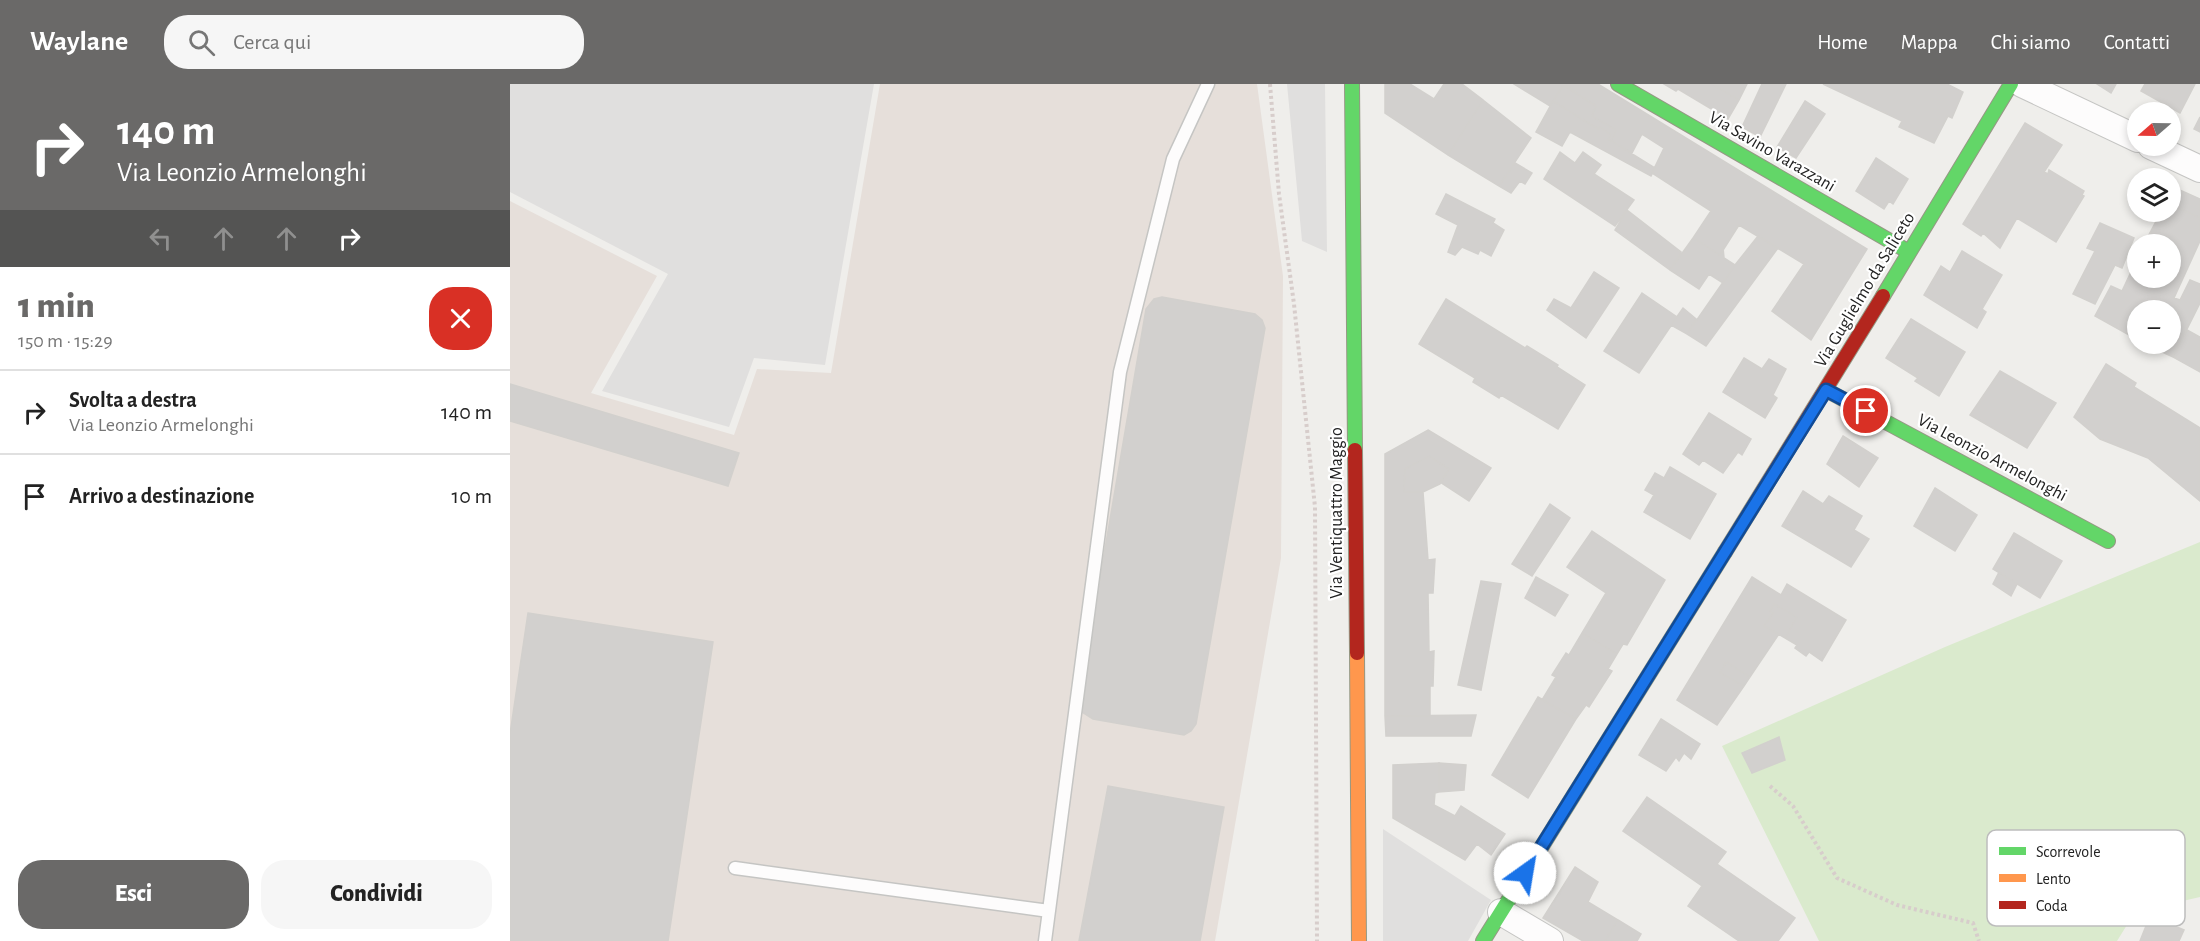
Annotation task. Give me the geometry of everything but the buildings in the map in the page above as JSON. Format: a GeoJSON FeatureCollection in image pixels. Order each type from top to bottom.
{"type":"FeatureCollection","features":[{"type":"Feature","properties":{"kind":"street","name":"Via Ventiquattro Maggio"},"geometry":{"type":"LineString","coordinates":[[1352,84],[1359,941]]}},
{"type":"Feature","properties":{"kind":"street","name":"Via Savino Varazzani"},"geometry":{"type":"LineString","coordinates":[[1618,84],[1909,252]]}},
{"type":"Feature","properties":{"kind":"street","name":"Via Guglielmo da Saliceto"},"geometry":{"type":"LineString","coordinates":[[1483,941],[1826,390],[2012,84]]}},
{"type":"Feature","properties":{"kind":"street"},"geometry":{"type":"LineString","coordinates":[[2022,84],[2127,134]]}},
{"type":"Feature","properties":{"kind":"street"},"geometry":{"type":"LineString","coordinates":[[2172,156],[2200,169]]}},
{"type":"Feature","properties":{"kind":"street","name":"Via Leonzio Armelonghi"},"geometry":{"type":"LineString","coordinates":[[1826,390],[2108,541]]}},
{"type":"Feature","properties":{"kind":"street"},"geometry":{"type":"LineString","coordinates":[[1501,912],[1550,941]]}},
{"type":"Feature","properties":{"kind":"lane"},"geometry":{"type":"LineString","coordinates":[[1045,941],[1120,372],[1173,159],[1208,84]]}},
{"type":"Feature","properties":{"kind":"lane"},"geometry":{"type":"LineString","coordinates":[[735,868],[1049,911]]}},
{"type":"Feature","properties":{"kind":"path"},"geometry":{"type":"LineString","coordinates":[[1270,84],[1279,194],[1294,304],[1315,507],[1317,941]]}},
{"type":"Feature","properties":{"kind":"path"},"geometry":{"type":"LineString","coordinates":[[1770,786],[1793,806],[1837,878],[1897,905],[1973,923],[1979,941]]}},
{"type":"Feature","properties":{"kind":"shaded area"},"geometry":{"type":"Polygon","coordinates":[[[510,84],[874,84],[825,365],[754,358],[729,427],[602,391],[668,274],[510,192],[510,84]]]}},
{"type":"Feature","properties":{"kind":"shaded area"},"geometry":{"type":"Polygon","coordinates":[[[880,84],[1257,84],[1283,276],[1281,558],[1215,941],[510,941],[510,201],[657,276],[591,393],[734,435],[757,369],[831,373],[880,84]]]}},
{"type":"Feature","properties":{"kind":"shaded area"},"geometry":{"type":"Polygon","coordinates":[[[1287,84],[1325,84],[1327,252],[1302,241],[1287,84]]]}},
{"type":"Feature","properties":{"kind":"shaded area"},"geometry":{"type":"Polygon","coordinates":[[[1383,829],[1491,900],[1468,941],[1383,941],[1383,829]]]}},
{"type":"Feature","properties":{"kind":"green space"},"geometry":{"type":"Polygon","coordinates":[[[2200,542],[2200,897],[2185,900],[2185,830],[1987,830],[1987,926],[2126,926],[2117,941],[1819,941],[1722,746],[1945,647],[2200,542]]]}},
{"type":"Feature","properties":{"kind":"traffic: fast"},"geometry":{"type":"LineString","coordinates":[[1352,84],[1355,450]]}},
{"type":"Feature","properties":{"kind":"traffic: fast"},"geometry":{"type":"LineString","coordinates":[[1618,84],[1909,252]]}},
{"type":"Feature","properties":{"kind":"traffic: fast"},"geometry":{"type":"LineString","coordinates":[[1883,296],[2011,84]]}},
{"type":"Feature","properties":{"kind":"traffic: fast"},"geometry":{"type":"LineString","coordinates":[[1826,390],[2108,541]]}},
{"type":"Feature","properties":{"kind":"traffic: fast"},"geometry":{"type":"LineString","coordinates":[[1483,941],[1725,552]]}},
{"type":"Feature","properties":{"kind":"traffic: slow"},"geometry":{"type":"LineString","coordinates":[[1357,653],[1359,941]]}},
{"type":"Feature","properties":{"kind":"traffic: jam"},"geometry":{"type":"LineString","coordinates":[[1725,552],[1883,296]]}},
{"type":"Feature","properties":{"kind":"traffic: jam"},"geometry":{"type":"LineString","coordinates":[[1355,450],[1357,653]]}},
{"type":"Feature","properties":{"kind":"route"},"geometry":{"type":"LineString","coordinates":[[1525,873],[1826,390],[1866,411]]}}]}
